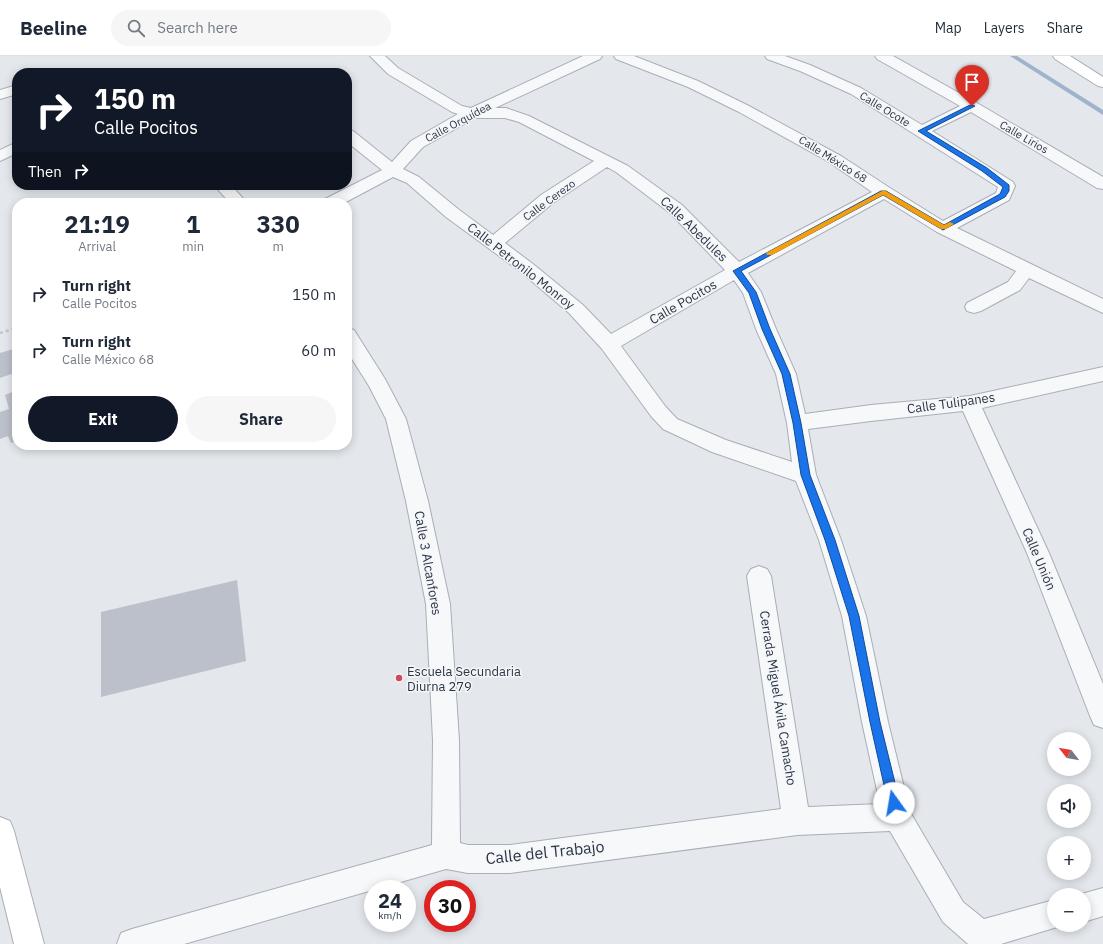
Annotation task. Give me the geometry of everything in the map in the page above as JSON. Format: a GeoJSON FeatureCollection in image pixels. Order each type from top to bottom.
{"type":"FeatureCollection","features":[{"type":"Feature","properties":{"kind":"street","name":"Calle Abedules"},"geometry":{"type":"LineString","coordinates":[[377,56],[393,71],[457,109],[471,113],[506,113],[524,119],[607,160],[622,169],[676,209],[737,271],[752,292],[766,329],[786,374],[797,423],[805,475],[830,540],[854,616],[875,722],[897,816],[953,912],[980,935],[1047,917]]}},
{"type":"Feature","properties":{"kind":"street","name":"Calle Orquídea"},"geometry":{"type":"LineString","coordinates":[[341,198],[393,171],[418,144],[471,113],[595,56]]}},
{"type":"Feature","properties":{"kind":"street","name":"Calle México 68"},"geometry":{"type":"LineString","coordinates":[[621,56],[693,84],[744,109],[835,159],[884,192],[943,228],[1103,307]]}},
{"type":"Feature","properties":{"kind":"street","name":"Calle Ocote"},"geometry":{"type":"LineString","coordinates":[[772,56],[806,68],[856,91],[984,170],[1007,186],[1003,196],[943,228]]}},
{"type":"Feature","properties":{"kind":"street","name":"Calle Lirios"},"geometry":{"type":"LineString","coordinates":[[882,56],[972,106],[1103,184]]}},
{"type":"Feature","properties":{"kind":"street"},"geometry":{"type":"LineString","coordinates":[[1060,56],[1103,83]]}},
{"type":"Feature","properties":{"kind":"street"},"geometry":{"type":"LineString","coordinates":[[0,95],[12,91]]}},
{"type":"Feature","properties":{"kind":"street"},"geometry":{"type":"LineString","coordinates":[[921,131],[972,106]]}},
{"type":"Feature","properties":{"kind":"street","name":"Calle Petronilo Monroy"},"geometry":{"type":"LineString","coordinates":[[352,138],[393,171],[413,180],[452,212],[527,268],[576,309],[609,344],[658,411],[670,424],[719,446],[805,475]]}},
{"type":"Feature","properties":{"kind":"street"},"geometry":{"type":"LineString","coordinates":[[0,156],[12,150]]}},
{"type":"Feature","properties":{"kind":"street","name":"Calle Cerezo"},"geometry":{"type":"LineString","coordinates":[[494,243],[547,199],[607,160]]}},
{"type":"Feature","properties":{"kind":"street"},"geometry":{"type":"LineString","coordinates":[[227,190],[234,198]]}},
{"type":"Feature","properties":{"kind":"street","name":"Calle Pocitos"},"geometry":{"type":"LineString","coordinates":[[609,344],[737,271],[884,192]]}},
{"type":"Feature","properties":{"kind":"street"},"geometry":{"type":"LineString","coordinates":[[974,308],[1014,286],[1026,270]]}},
{"type":"Feature","properties":{"kind":"street","name":"Calle 3 Alcanfores"},"geometry":{"type":"LineString","coordinates":[[352,343],[378,384],[396,419],[417,502],[438,604],[446,740],[446,855]]}},
{"type":"Feature","properties":{"kind":"street","name":"Calle Tulipanes"},"geometry":{"type":"LineString","coordinates":[[797,423],[871,413],[970,403],[1101,378]]}},
{"type":"Feature","properties":{"kind":"street","name":"Calle Unión"},"geometry":{"type":"LineString","coordinates":[[970,403],[1038,553],[1103,716]]}},
{"type":"Feature","properties":{"kind":"street","name":"Cerrada Miguel Ávila Camacho"},"geometry":{"type":"LineString","coordinates":[[759,576],[797,821]]}},
{"type":"Feature","properties":{"kind":"street","name":"Calle del Trabajo"},"geometry":{"type":"LineString","coordinates":[[132,944],[446,855],[468,859],[510,859],[797,821],[897,816]]}},
{"type":"Feature","properties":{"kind":"street"},"geometry":{"type":"LineString","coordinates":[[0,831],[29,944]]}},
{"type":"Feature","properties":{"kind":"street"},"geometry":{"type":"LineString","coordinates":[[1091,905],[1103,902]]}},
{"type":"Feature","properties":{"kind":"path"},"geometry":{"type":"LineString","coordinates":[[0,333],[12,329]]}},
{"type":"Feature","properties":{"kind":"building"},"geometry":{"type":"Polygon","coordinates":[[[12,349],[12,374],[0,378],[0,353],[12,349]]]}},
{"type":"Feature","properties":{"kind":"building"},"geometry":{"type":"Polygon","coordinates":[[[12,392],[11,443],[8,436],[0,439],[0,412],[9,409],[5,395],[12,392]]]}},
{"type":"Feature","properties":{"kind":"building"},"geometry":{"type":"Polygon","coordinates":[[[237,580],[246,661],[101,697],[101,612],[237,580]]]}},
{"type":"Feature","properties":{"kind":"waterway"},"geometry":{"type":"LineString","coordinates":[[1013,56],[1103,113]]}},
{"type":"Feature","properties":{"kind":"slow traffic"},"geometry":{"type":"LineString","coordinates":[[770,253],[884,192],[943,228],[950,224]]}},
{"type":"Feature","properties":{"kind":"place","name":"Escuela Secundaria Diurna 279"},"geometry":{"type":"Point","coordinates":[399,678]}},
{"type":"Feature","properties":{"kind":"route"},"geometry":{"type":"LineString","coordinates":[[894,803],[875,722],[854,616],[830,540],[805,475],[797,423],[786,374],[766,329],[752,292],[737,271],[884,192],[943,228],[1003,196],[1007,186],[921,131],[972,106]]}}]}
